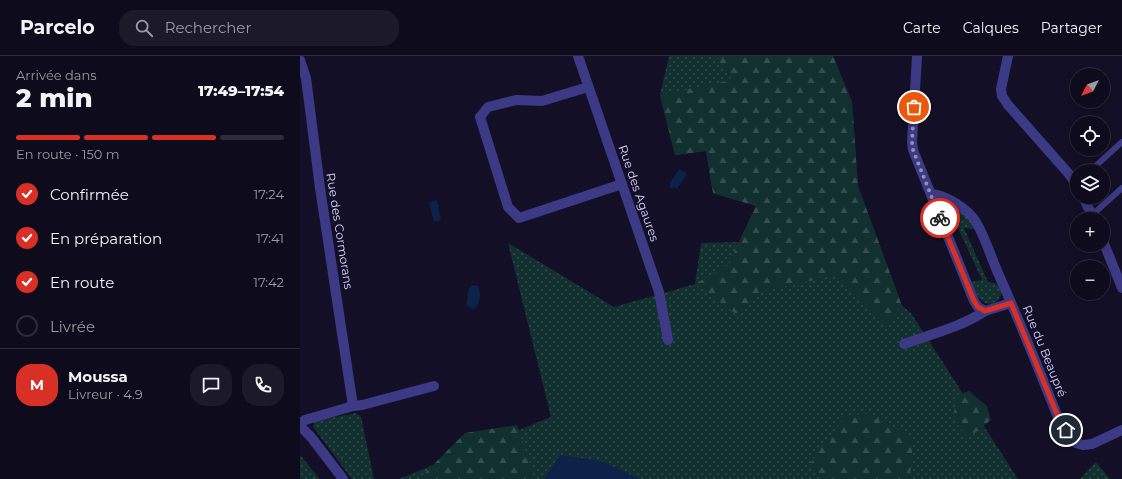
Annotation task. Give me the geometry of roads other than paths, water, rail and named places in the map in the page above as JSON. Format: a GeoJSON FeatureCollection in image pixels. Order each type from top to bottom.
{"type":"FeatureCollection","features":[{"type":"Feature","properties":{"kind":"street","name":"Rue des Agaures"},"geometry":{"type":"LineString","coordinates":[[578,56],[659,292],[668,340]]}},
{"type":"Feature","properties":{"kind":"street"},"geometry":{"type":"LineString","coordinates":[[917,56],[912,142],[913,150],[974,301],[978,307],[985,311]]}},
{"type":"Feature","properties":{"kind":"street"},"geometry":{"type":"LineString","coordinates":[[1008,56],[1001,89],[1002,96],[1008,105],[1070,175]]}},
{"type":"Feature","properties":{"kind":"street","name":"Rue des Cormorans"},"geometry":{"type":"LineString","coordinates":[[300,60],[306,78],[320,188],[353,406]]}},
{"type":"Feature","properties":{"kind":"street"},"geometry":{"type":"LineString","coordinates":[[588,87],[542,101],[516,100],[488,107],[480,116],[508,207],[519,218],[622,184]]}},
{"type":"Feature","properties":{"kind":"street","name":"Rue du Beaupré"},"geometry":{"type":"LineString","coordinates":[[931,194],[938,194],[952,201],[976,222],[1061,423],[1076,443],[1083,445],[1092,444],[1122,430]]}},
{"type":"Feature","properties":{"kind":"street"},"geometry":{"type":"LineString","coordinates":[[1107,252],[1122,288]]}},
{"type":"Feature","properties":{"kind":"street","name":"Rue du Beaupré"},"geometry":{"type":"LineString","coordinates":[[904,344],[964,322],[985,311],[1011,303]]}},
{"type":"Feature","properties":{"kind":"street"},"geometry":{"type":"LineString","coordinates":[[343,479],[300,425],[305,420],[353,406],[434,386]]}},
{"type":"Feature","properties":{"kind":"lane"},"geometry":{"type":"LineString","coordinates":[[1098,164],[1122,142]]}},
{"type":"Feature","properties":{"kind":"lane"},"geometry":{"type":"LineString","coordinates":[[1098,212],[1122,188]]}},
{"type":"Feature","properties":{"kind":"water"},"geometry":{"type":"Polygon","coordinates":[[[679,169],[687,174],[677,189],[674,187],[672,189],[670,187],[670,183],[679,169]]]}},
{"type":"Feature","properties":{"kind":"water"},"geometry":{"type":"Polygon","coordinates":[[[437,200],[441,220],[434,222],[429,202],[437,200]]]}},
{"type":"Feature","properties":{"kind":"water"},"geometry":{"type":"Polygon","coordinates":[[[472,285],[478,286],[480,292],[478,304],[474,310],[466,305],[468,293],[472,285]]]}},
{"type":"Feature","properties":{"kind":"water"},"geometry":{"type":"Polygon","coordinates":[[[560,455],[601,461],[640,479],[544,479],[560,455]]]}}]}
